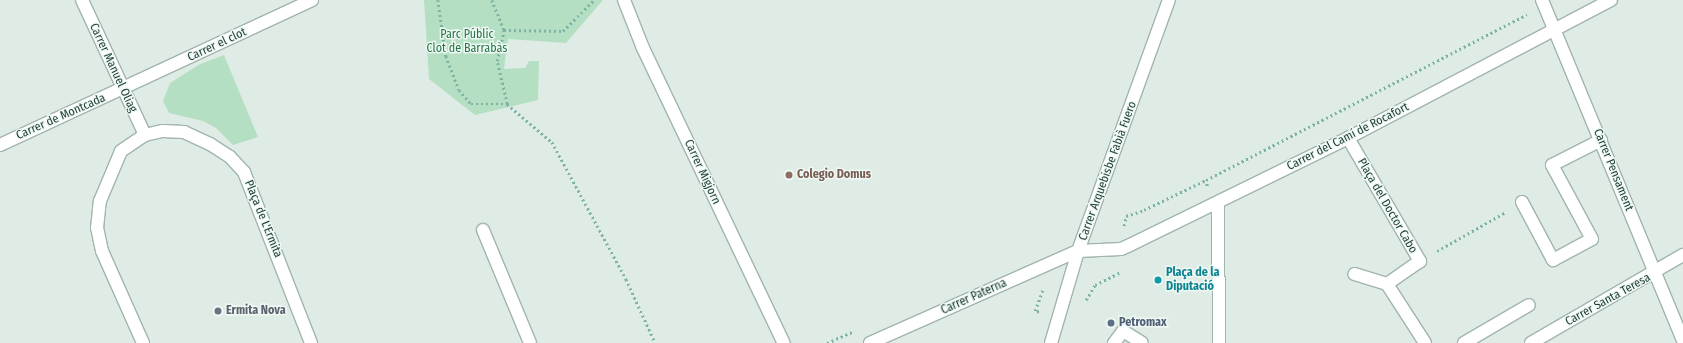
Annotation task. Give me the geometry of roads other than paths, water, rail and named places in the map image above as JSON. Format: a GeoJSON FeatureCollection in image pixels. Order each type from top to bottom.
{"type":"FeatureCollection","features":[{"type":"Feature","properties":{"kind":"street","name":"Carrer Manuel Oliag"},"geometry":{"type":"LineString","coordinates":[[82,0],[122,89],[145,135]]}},
{"type":"Feature","properties":{"kind":"street","name":"Carrer el clot"},"geometry":{"type":"LineString","coordinates":[[122,89],[312,0]]}},
{"type":"Feature","properties":{"kind":"street","name":"Carrer Migjorn"},"geometry":{"type":"LineString","coordinates":[[624,0],[643,48],[784,343]]}},
{"type":"Feature","properties":{"kind":"street","name":"Carrer Arquebisbe Fabià Fuero"},"geometry":{"type":"LineString","coordinates":[[1051,343],[1078,250],[1169,0]]}},
{"type":"Feature","properties":{"kind":"street","name":"Carrer del Camí de Rocafort"},"geometry":{"type":"LineString","coordinates":[[1078,250],[1121,249],[1213,206],[1348,138],[1611,0]]}},
{"type":"Feature","properties":{"kind":"street","name":"Carrer Pensament"},"geometry":{"type":"LineString","coordinates":[[1543,3],[1556,30],[1683,341]]}},
{"type":"Feature","properties":{"kind":"street","name":"Carrer de Montcada"},"geometry":{"type":"LineString","coordinates":[[0,145],[122,89]]}},
{"type":"Feature","properties":{"kind":"street","name":"Plaça de L'Ermita"},"geometry":{"type":"LineString","coordinates":[[143,343],[102,251],[97,228],[100,201],[114,164],[121,151],[145,135],[163,131],[184,132],[210,144],[230,157],[244,172],[311,343]]}},
{"type":"Feature","properties":{"kind":"street","name":"Plaça del Doctor Cabo"},"geometry":{"type":"LineString","coordinates":[[1348,138],[1420,261],[1387,284]]}},
{"type":"Feature","properties":{"kind":"street"},"geometry":{"type":"LineString","coordinates":[[1522,202],[1553,260],[1592,239],[1552,165],[1601,140]]}},
{"type":"Feature","properties":{"kind":"street"},"geometry":{"type":"LineString","coordinates":[[1213,206],[1219,343]]}},
{"type":"Feature","properties":{"kind":"street"},"geometry":{"type":"LineString","coordinates":[[483,230],[530,343]]}},
{"type":"Feature","properties":{"kind":"street","name":"Carrer Paterna"},"geometry":{"type":"LineString","coordinates":[[870,343],[1078,250]]}},
{"type":"Feature","properties":{"kind":"street","name":"Carrer Santa Teresa"},"geometry":{"type":"LineString","coordinates":[[1531,343],[1656,273],[1683,255]]}},
{"type":"Feature","properties":{"kind":"street"},"geometry":{"type":"LineString","coordinates":[[1356,274],[1387,284],[1425,343]]}},
{"type":"Feature","properties":{"kind":"street"},"geometry":{"type":"LineString","coordinates":[[1464,343],[1529,305]]}},
{"type":"Feature","properties":{"kind":"street"},"geometry":{"type":"LineString","coordinates":[[1114,343],[1123,331],[1142,343]]}},
{"type":"Feature","properties":{"kind":"place","name":"Colegio Domus"},"geometry":{"type":"Point","coordinates":[789,175]}},
{"type":"Feature","properties":{"kind":"place","name":"Plaça de la Diputació"},"geometry":{"type":"Point","coordinates":[1158,280]}},
{"type":"Feature","properties":{"kind":"place","name":"Ermita Nova"},"geometry":{"type":"Point","coordinates":[218,311]}},
{"type":"Feature","properties":{"kind":"place","name":"Petromax"},"geometry":{"type":"Point","coordinates":[1111,323]}},
{"type":"Feature","properties":{"kind":"park label","name":"Parc Públic Clot de Barrabàs"},"geometry":{"type":"Point","coordinates":[467,42]}}]}
